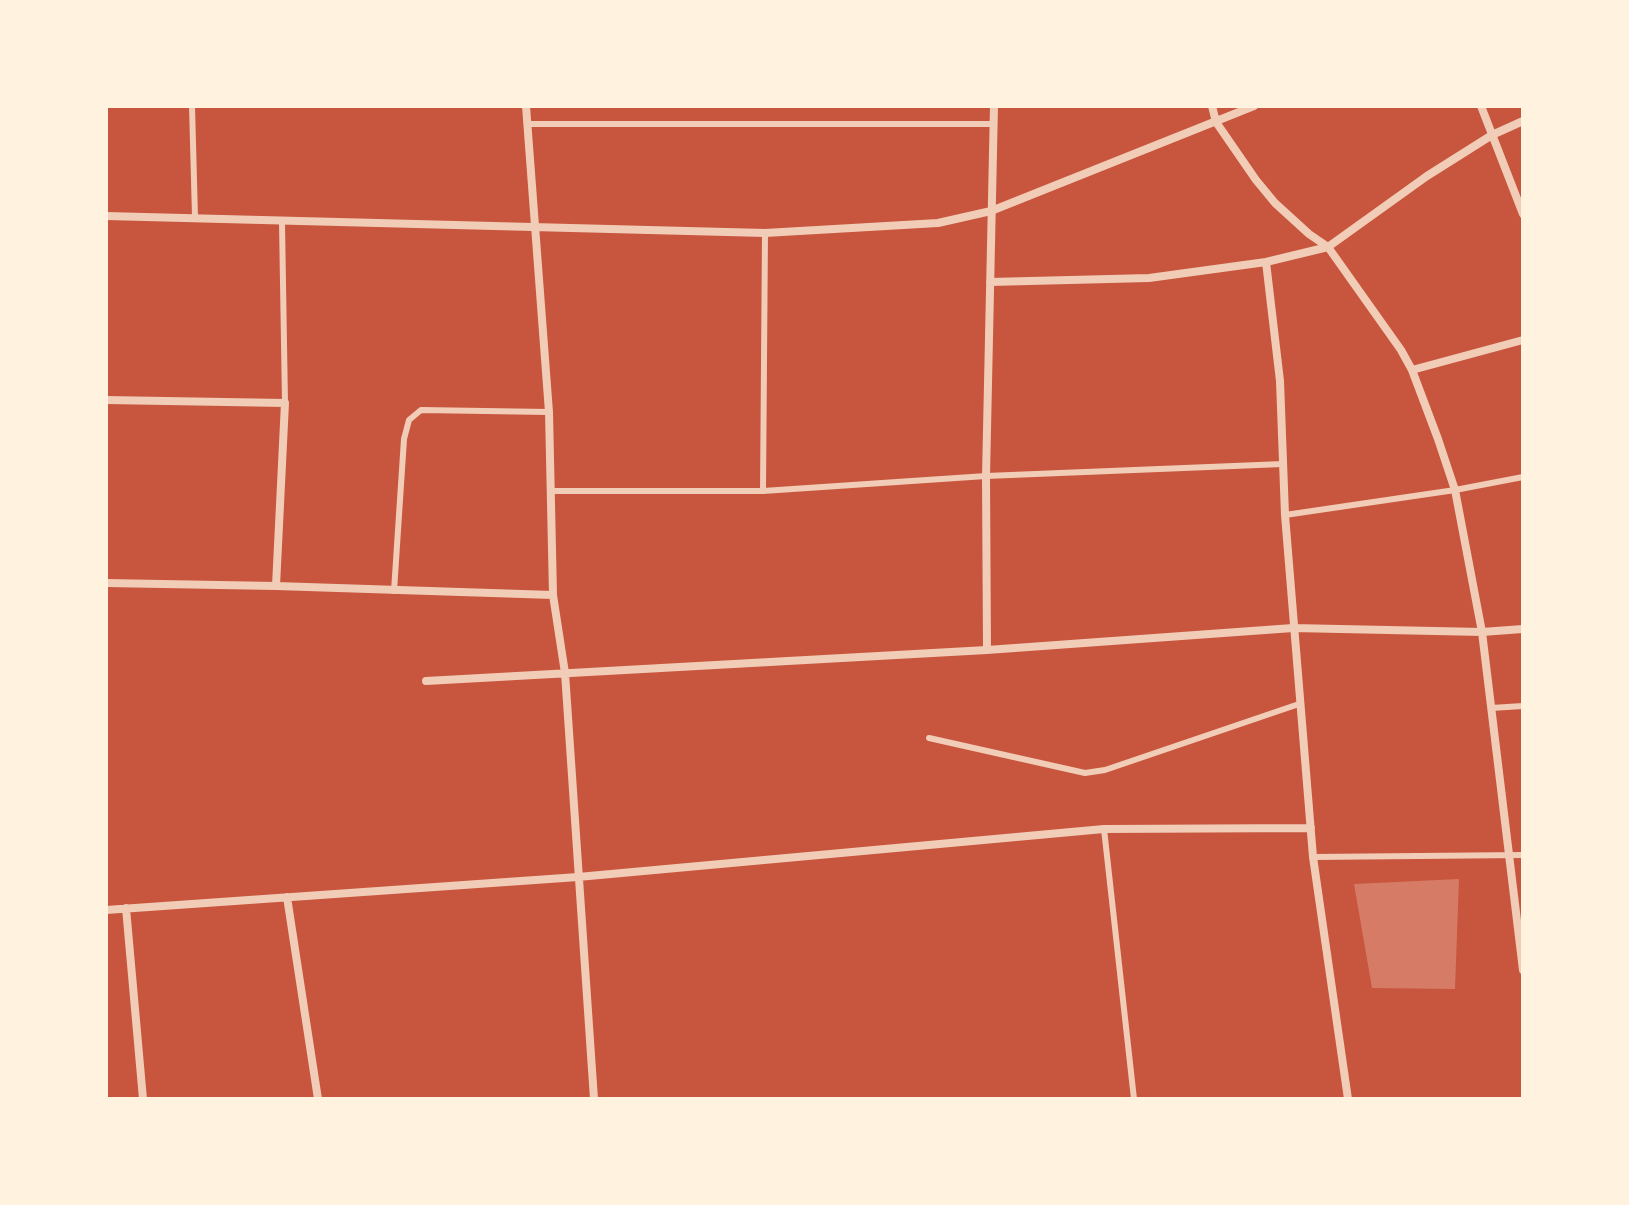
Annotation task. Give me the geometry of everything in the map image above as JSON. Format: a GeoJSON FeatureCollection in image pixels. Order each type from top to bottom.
{"type":"FeatureCollection","features":[{"type":"Feature","properties":{"kind":"street"},"geometry":{"type":"LineString","coordinates":[[526,106],[549,412],[553,595],[565,673],[594,1099]]}},
{"type":"Feature","properties":{"kind":"street"},"geometry":{"type":"LineString","coordinates":[[987,650],[986,476],[994,106]]}},
{"type":"Feature","properties":{"kind":"street"},"geometry":{"type":"LineString","coordinates":[[1212,106],[1216,122],[1256,180],[1275,203],[1328,247],[1412,370],[1455,490],[1482,632],[1523,970]]}},
{"type":"Feature","properties":{"kind":"street"},"geometry":{"type":"LineString","coordinates":[[106,216],[195,217],[282,223],[765,233],[938,223],[991,211],[1254,106]]}},
{"type":"Feature","properties":{"kind":"street"},"geometry":{"type":"LineString","coordinates":[[1481,106],[1523,214]]}},
{"type":"Feature","properties":{"kind":"street"},"geometry":{"type":"LineString","coordinates":[[990,282],[1149,278],[1266,262],[1328,247],[1427,176],[1492,135],[1523,121]]}},
{"type":"Feature","properties":{"kind":"street"},"geometry":{"type":"LineString","coordinates":[[1266,262],[1280,381],[1285,515],[1313,857],[1348,1099]]}},
{"type":"Feature","properties":{"kind":"street"},"geometry":{"type":"LineString","coordinates":[[1412,370],[1523,340]]}},
{"type":"Feature","properties":{"kind":"street"},"geometry":{"type":"LineString","coordinates":[[106,400],[285,403],[276,586]]}},
{"type":"Feature","properties":{"kind":"street"},"geometry":{"type":"LineString","coordinates":[[106,583],[553,595]]}},
{"type":"Feature","properties":{"kind":"street"},"geometry":{"type":"LineString","coordinates":[[426,681],[987,650],[1293,628],[1482,632],[1523,629]]}},
{"type":"Feature","properties":{"kind":"street"},"geometry":{"type":"LineString","coordinates":[[106,910],[578,877],[1104,829],[1311,828]]}},
{"type":"Feature","properties":{"kind":"street"},"geometry":{"type":"LineString","coordinates":[[287,897],[318,1099]]}},
{"type":"Feature","properties":{"kind":"street"},"geometry":{"type":"LineString","coordinates":[[126,908],[143,1099]]}},
{"type":"Feature","properties":{"kind":"lane"},"geometry":{"type":"LineString","coordinates":[[192,106],[195,217]]}},
{"type":"Feature","properties":{"kind":"lane"},"geometry":{"type":"LineString","coordinates":[[528,124],[993,124]]}},
{"type":"Feature","properties":{"kind":"lane"},"geometry":{"type":"LineString","coordinates":[[282,223],[285,403]]}},
{"type":"Feature","properties":{"kind":"lane"},"geometry":{"type":"LineString","coordinates":[[763,491],[765,233]]}},
{"type":"Feature","properties":{"kind":"lane"},"geometry":{"type":"LineString","coordinates":[[394,592],[404,439],[409,420],[421,410],[549,412]]}},
{"type":"Feature","properties":{"kind":"lane"},"geometry":{"type":"LineString","coordinates":[[552,491],[763,491],[986,476],[1283,464]]}},
{"type":"Feature","properties":{"kind":"lane"},"geometry":{"type":"LineString","coordinates":[[1285,515],[1523,477]]}},
{"type":"Feature","properties":{"kind":"lane"},"geometry":{"type":"LineString","coordinates":[[929,738],[1085,773],[1105,770],[1299,704]]}},
{"type":"Feature","properties":{"kind":"lane"},"geometry":{"type":"LineString","coordinates":[[1491,708],[1523,706]]}},
{"type":"Feature","properties":{"kind":"lane"},"geometry":{"type":"LineString","coordinates":[[1104,829],[1134,1099]]}},
{"type":"Feature","properties":{"kind":"lane"},"geometry":{"type":"LineString","coordinates":[[1313,857],[1523,855]]}},
{"type":"Feature","properties":{"kind":"building"},"geometry":{"type":"Polygon","coordinates":[[[1459,879],[1455,989],[1372,988],[1354,884],[1459,879]]]}}]}
